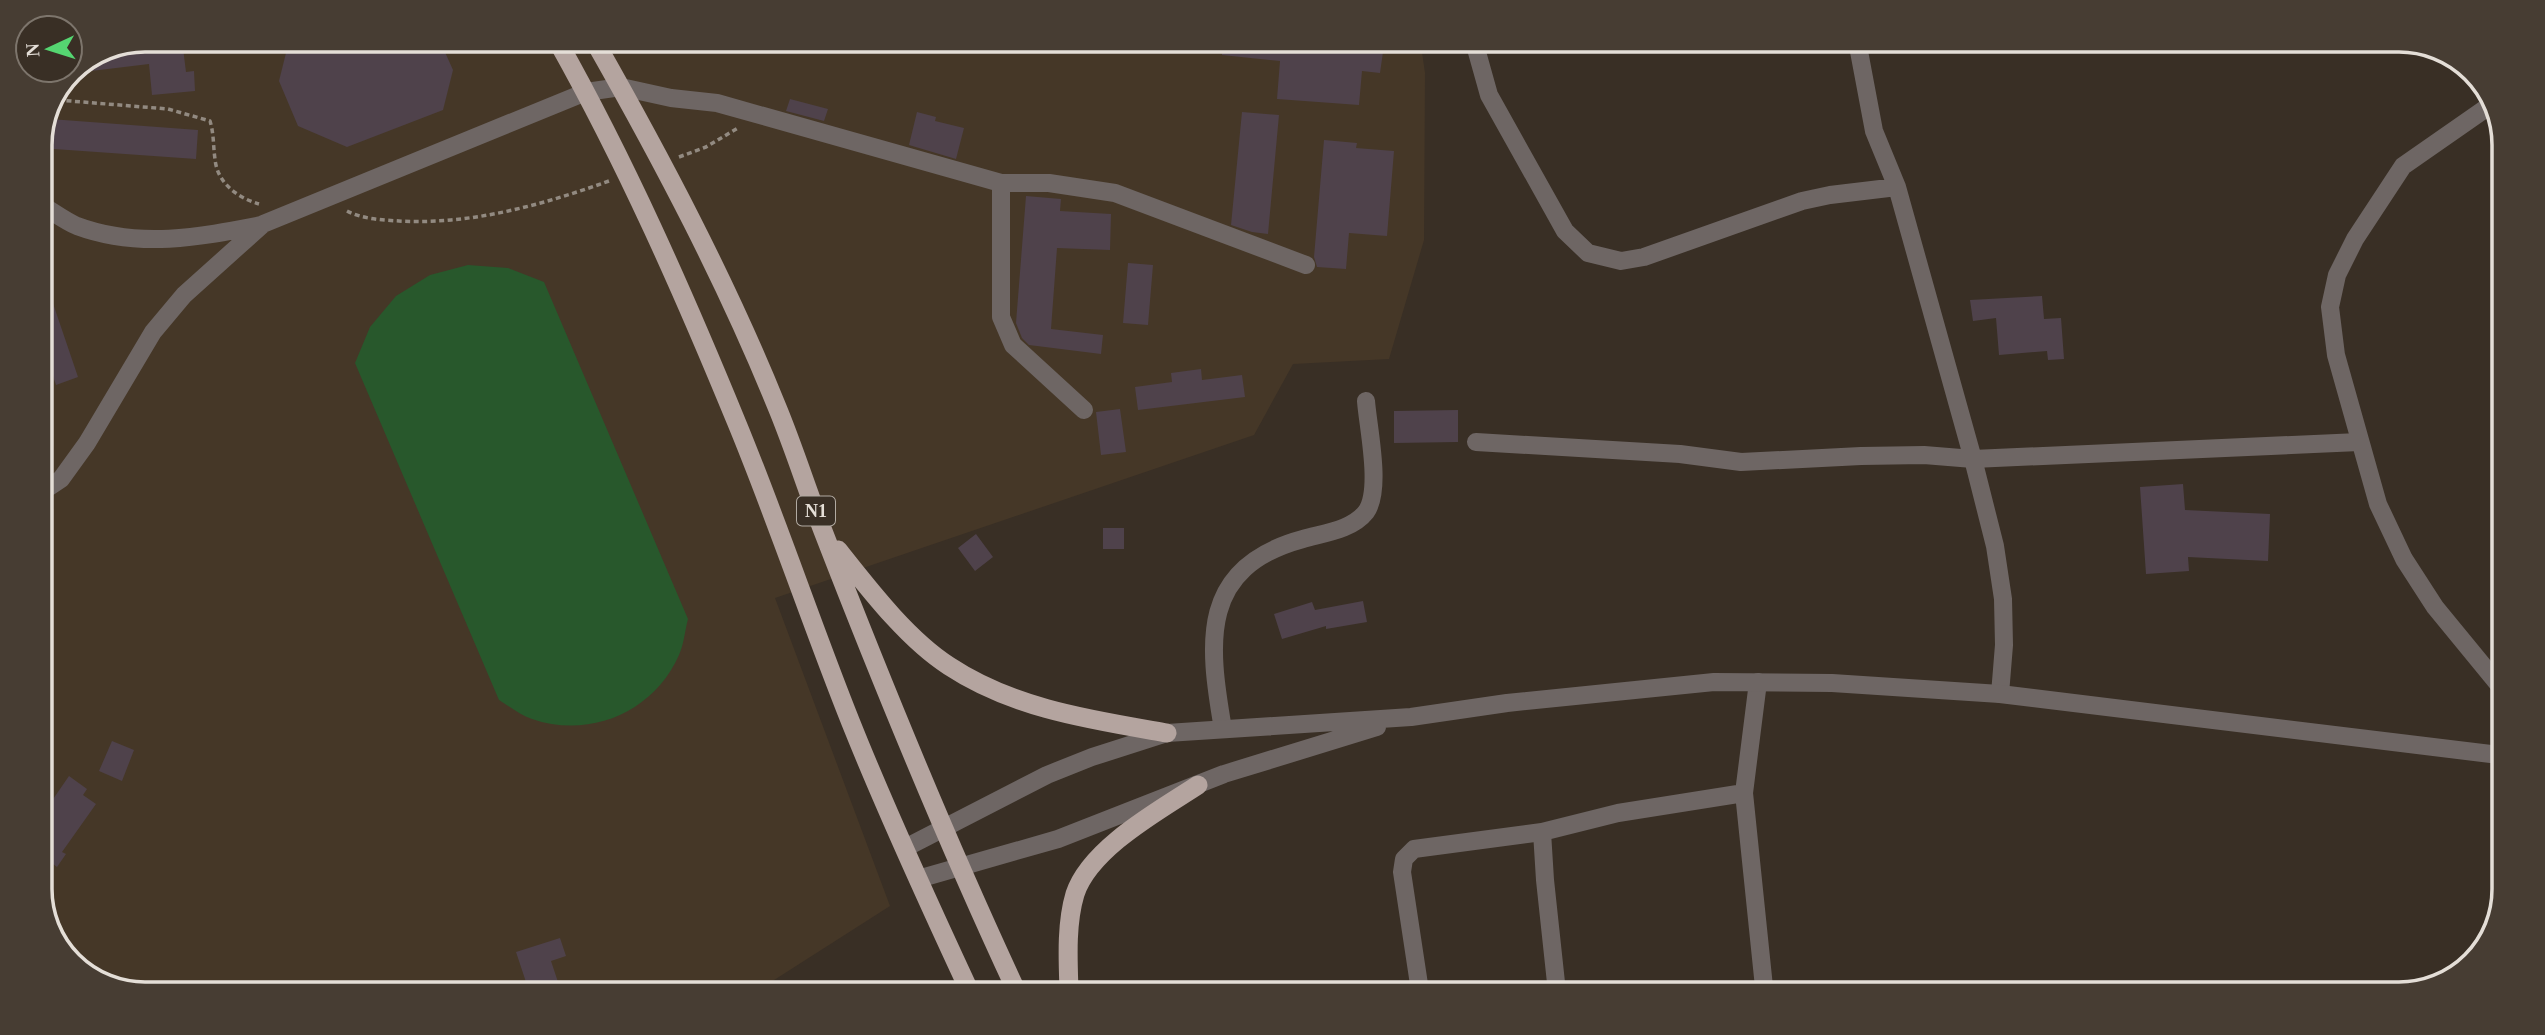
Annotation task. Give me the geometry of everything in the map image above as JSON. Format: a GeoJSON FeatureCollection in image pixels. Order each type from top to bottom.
{"type":"FeatureCollection","features":[{"type":"Feature","properties":{"kind":"highway","name":"N1"},"geometry":{"type":"LineString","coordinates":[[564,52],[586,92],[646,217],[737,422],[851,724],[966,982]]}},
{"type":"Feature","properties":{"kind":"highway","name":"N1"},"geometry":{"type":"LineString","coordinates":[[601,52],[717,274],[777,407],[824,532],[944,829],[1012,982]]}},
{"type":"Feature","properties":{"kind":"highway"},"geometry":{"type":"LineString","coordinates":[[824,532],[871,592],[896,619],[947,665],[987,688],[1037,706],[1097,721],[1167,733]]}},
{"type":"Feature","properties":{"kind":"highway"},"geometry":{"type":"LineString","coordinates":[[1069,982],[1070,932],[1076,893],[1095,861],[1127,832],[1198,785]]}},
{"type":"Feature","properties":{"kind":"street"},"geometry":{"type":"LineString","coordinates":[[1477,52],[1489,95],[1564,230],[1588,253],[1621,261],[1644,257],[1802,201],[1897,187]]}},
{"type":"Feature","properties":{"kind":"street"},"geometry":{"type":"LineString","coordinates":[[1859,52],[1874,131],[1897,187],[1995,546],[2003,599],[2004,645],[2000,694]]}},
{"type":"Feature","properties":{"kind":"street"},"geometry":{"type":"LineString","coordinates":[[52,211],[75,225],[116,237],[158,240],[263,225],[586,92],[621,87],[671,98],[717,103],[761,114],[1001,183],[1049,183],[1115,192],[1306,265]]}},
{"type":"Feature","properties":{"kind":"street"},"geometry":{"type":"LineString","coordinates":[[2484,109],[2403,166],[2355,239],[2337,275],[2330,307],[2336,355],[2378,504],[2404,559],[2435,607],[2492,676]]}},
{"type":"Feature","properties":{"kind":"street"},"geometry":{"type":"LineString","coordinates":[[1001,183],[1000,317],[1013,345],[1084,410]]}},
{"type":"Feature","properties":{"kind":"street"},"geometry":{"type":"LineString","coordinates":[[52,485],[61,479],[87,443],[153,332],[184,295],[263,225]]}},
{"type":"Feature","properties":{"kind":"street"},"geometry":{"type":"LineString","coordinates":[[1223,729],[1213,654],[1215,624],[1222,595],[1238,573],[1269,552],[1290,542],[1354,523],[1367,511],[1374,493],[1366,401]]}},
{"type":"Feature","properties":{"kind":"street"},"geometry":{"type":"LineString","coordinates":[[1476,442],[1680,454],[1741,462],[1924,455],[1973,459],[2359,442]]}},
{"type":"Feature","properties":{"kind":"street"},"geometry":{"type":"LineString","coordinates":[[905,848],[1047,775],[1092,757],[1167,733],[1411,718],[1507,703],[1714,682],[1832,683],[2000,694],[2492,754]]}},
{"type":"Feature","properties":{"kind":"street"},"geometry":{"type":"LineString","coordinates":[[1758,682],[1744,793],[1763,982]]}},
{"type":"Feature","properties":{"kind":"street"},"geometry":{"type":"LineString","coordinates":[[918,879],[1058,839],[1296,751],[1411,718]]}},
{"type":"Feature","properties":{"kind":"street"},"geometry":{"type":"LineString","coordinates":[[1419,982],[1402,872],[1404,859],[1414,849],[1542,832],[1618,813],[1744,793]]}},
{"type":"Feature","properties":{"kind":"street"},"geometry":{"type":"LineString","coordinates":[[1542,832],[1556,982]]}},
{"type":"Feature","properties":{"kind":"path"},"geometry":{"type":"LineString","coordinates":[[65,101],[168,109],[210,121],[215,137],[215,162],[223,181],[235,195],[291,213]]}},
{"type":"Feature","properties":{"kind":"path"},"geometry":{"type":"LineString","coordinates":[[706,148],[761,114]]}},
{"type":"Feature","properties":{"kind":"path"},"geometry":{"type":"LineString","coordinates":[[326,199],[355,215],[413,222],[471,218],[564,197]]}},
{"type":"Feature","properties":{"kind":"shaded area"},"geometry":{"type":"Polygon","coordinates":[[[146,52],[1422,52],[1425,73],[1424,240],[1389,359],[1293,364],[1254,435],[775,598],[890,906],[771,982],[146,982],[116,978],[89,963],[62,931],[53,896],[52,146],[54,127],[68,94],[77,84],[84,84],[84,77],[94,68],[127,54],[146,52]]]}},
{"type":"Feature","properties":{"kind":"green space"},"geometry":{"type":"Polygon","coordinates":[[[468,265],[508,268],[544,282],[688,619],[679,655],[654,692],[637,706],[597,723],[554,724],[528,717],[499,700],[355,363],[370,327],[396,296],[430,275],[468,265]]]}},
{"type":"Feature","properties":{"kind":"building"},"geometry":{"type":"Polygon","coordinates":[[[184,52],[186,72],[194,71],[195,91],[152,95],[149,64],[90,71],[127,54],[184,52]]]}},
{"type":"Feature","properties":{"kind":"building"},"geometry":{"type":"Polygon","coordinates":[[[286,52],[445,52],[453,70],[443,110],[347,147],[298,126],[279,81],[286,52]]]}},
{"type":"Feature","properties":{"kind":"building"},"geometry":{"type":"Polygon","coordinates":[[[1222,52],[1383,52],[1380,73],[1362,71],[1359,105],[1277,99],[1280,61],[1222,55],[1222,52]]]}},
{"type":"Feature","properties":{"kind":"building"},"geometry":{"type":"Polygon","coordinates":[[[790,99],[828,109],[824,121],[786,111],[790,99]]]}},
{"type":"Feature","properties":{"kind":"building"},"geometry":{"type":"Polygon","coordinates":[[[917,112],[936,117],[935,121],[964,128],[956,159],[909,145],[917,112]]]}},
{"type":"Feature","properties":{"kind":"building"},"geometry":{"type":"Polygon","coordinates":[[[1242,112],[1279,115],[1268,234],[1231,225],[1242,112]]]}},
{"type":"Feature","properties":{"kind":"building"},"geometry":{"type":"Polygon","coordinates":[[[57,119],[198,130],[196,159],[52,149],[54,127],[57,119]]]}},
{"type":"Feature","properties":{"kind":"building"},"geometry":{"type":"Polygon","coordinates":[[[1324,140],[1357,143],[1356,148],[1394,151],[1387,236],[1349,233],[1346,269],[1317,267],[1314,257],[1324,140]]]}},
{"type":"Feature","properties":{"kind":"building"},"geometry":{"type":"Polygon","coordinates":[[[1026,196],[1061,199],[1060,211],[1111,214],[1110,250],[1057,248],[1051,329],[1103,335],[1101,354],[1029,345],[1022,338],[1016,323],[1026,196]]]}},
{"type":"Feature","properties":{"kind":"building"},"geometry":{"type":"Polygon","coordinates":[[[1128,263],[1153,265],[1148,325],[1123,323],[1128,263]]]}},
{"type":"Feature","properties":{"kind":"building"},"geometry":{"type":"Polygon","coordinates":[[[2042,296],[2044,319],[2061,318],[2064,359],[2048,360],[2047,351],[1999,355],[1996,318],[1973,321],[1970,300],[2042,296]]]}},
{"type":"Feature","properties":{"kind":"building"},"geometry":{"type":"Polygon","coordinates":[[[52,301],[78,377],[56,385],[52,374],[52,301]]]}},
{"type":"Feature","properties":{"kind":"building"},"geometry":{"type":"Polygon","coordinates":[[[1201,369],[1202,380],[1242,375],[1245,397],[1138,410],[1135,387],[1172,382],[1171,373],[1201,369]]]}},
{"type":"Feature","properties":{"kind":"building"},"geometry":{"type":"Polygon","coordinates":[[[1120,409],[1126,452],[1101,455],[1096,412],[1120,409]]]}},
{"type":"Feature","properties":{"kind":"building"},"geometry":{"type":"Polygon","coordinates":[[[1458,410],[1458,442],[1394,443],[1394,411],[1458,410]]]}},
{"type":"Feature","properties":{"kind":"building"},"geometry":{"type":"Polygon","coordinates":[[[2183,484],[2185,510],[2270,514],[2268,561],[2188,557],[2189,571],[2146,574],[2140,487],[2183,484]]]}},
{"type":"Feature","properties":{"kind":"building"},"geometry":{"type":"Polygon","coordinates":[[[1103,528],[1124,528],[1124,549],[1103,549],[1103,528]]]}},
{"type":"Feature","properties":{"kind":"building"},"geometry":{"type":"Polygon","coordinates":[[[976,534],[993,557],[975,571],[958,548],[976,534]]]}},
{"type":"Feature","properties":{"kind":"building"},"geometry":{"type":"Polygon","coordinates":[[[1363,601],[1367,622],[1326,629],[1326,626],[1282,639],[1274,614],[1312,602],[1315,610],[1363,601]]]}},
{"type":"Feature","properties":{"kind":"building"},"geometry":{"type":"Polygon","coordinates":[[[112,741],[134,750],[122,781],[99,771],[112,741]]]}},
{"type":"Feature","properties":{"kind":"building"},"geometry":{"type":"Polygon","coordinates":[[[69,776],[87,789],[83,795],[96,804],[62,852],[66,854],[57,867],[53,864],[53,799],[69,776]]]}},
{"type":"Feature","properties":{"kind":"building"},"geometry":{"type":"Polygon","coordinates":[[[560,938],[566,956],[551,961],[558,982],[526,982],[516,952],[560,938]]]}}]}
